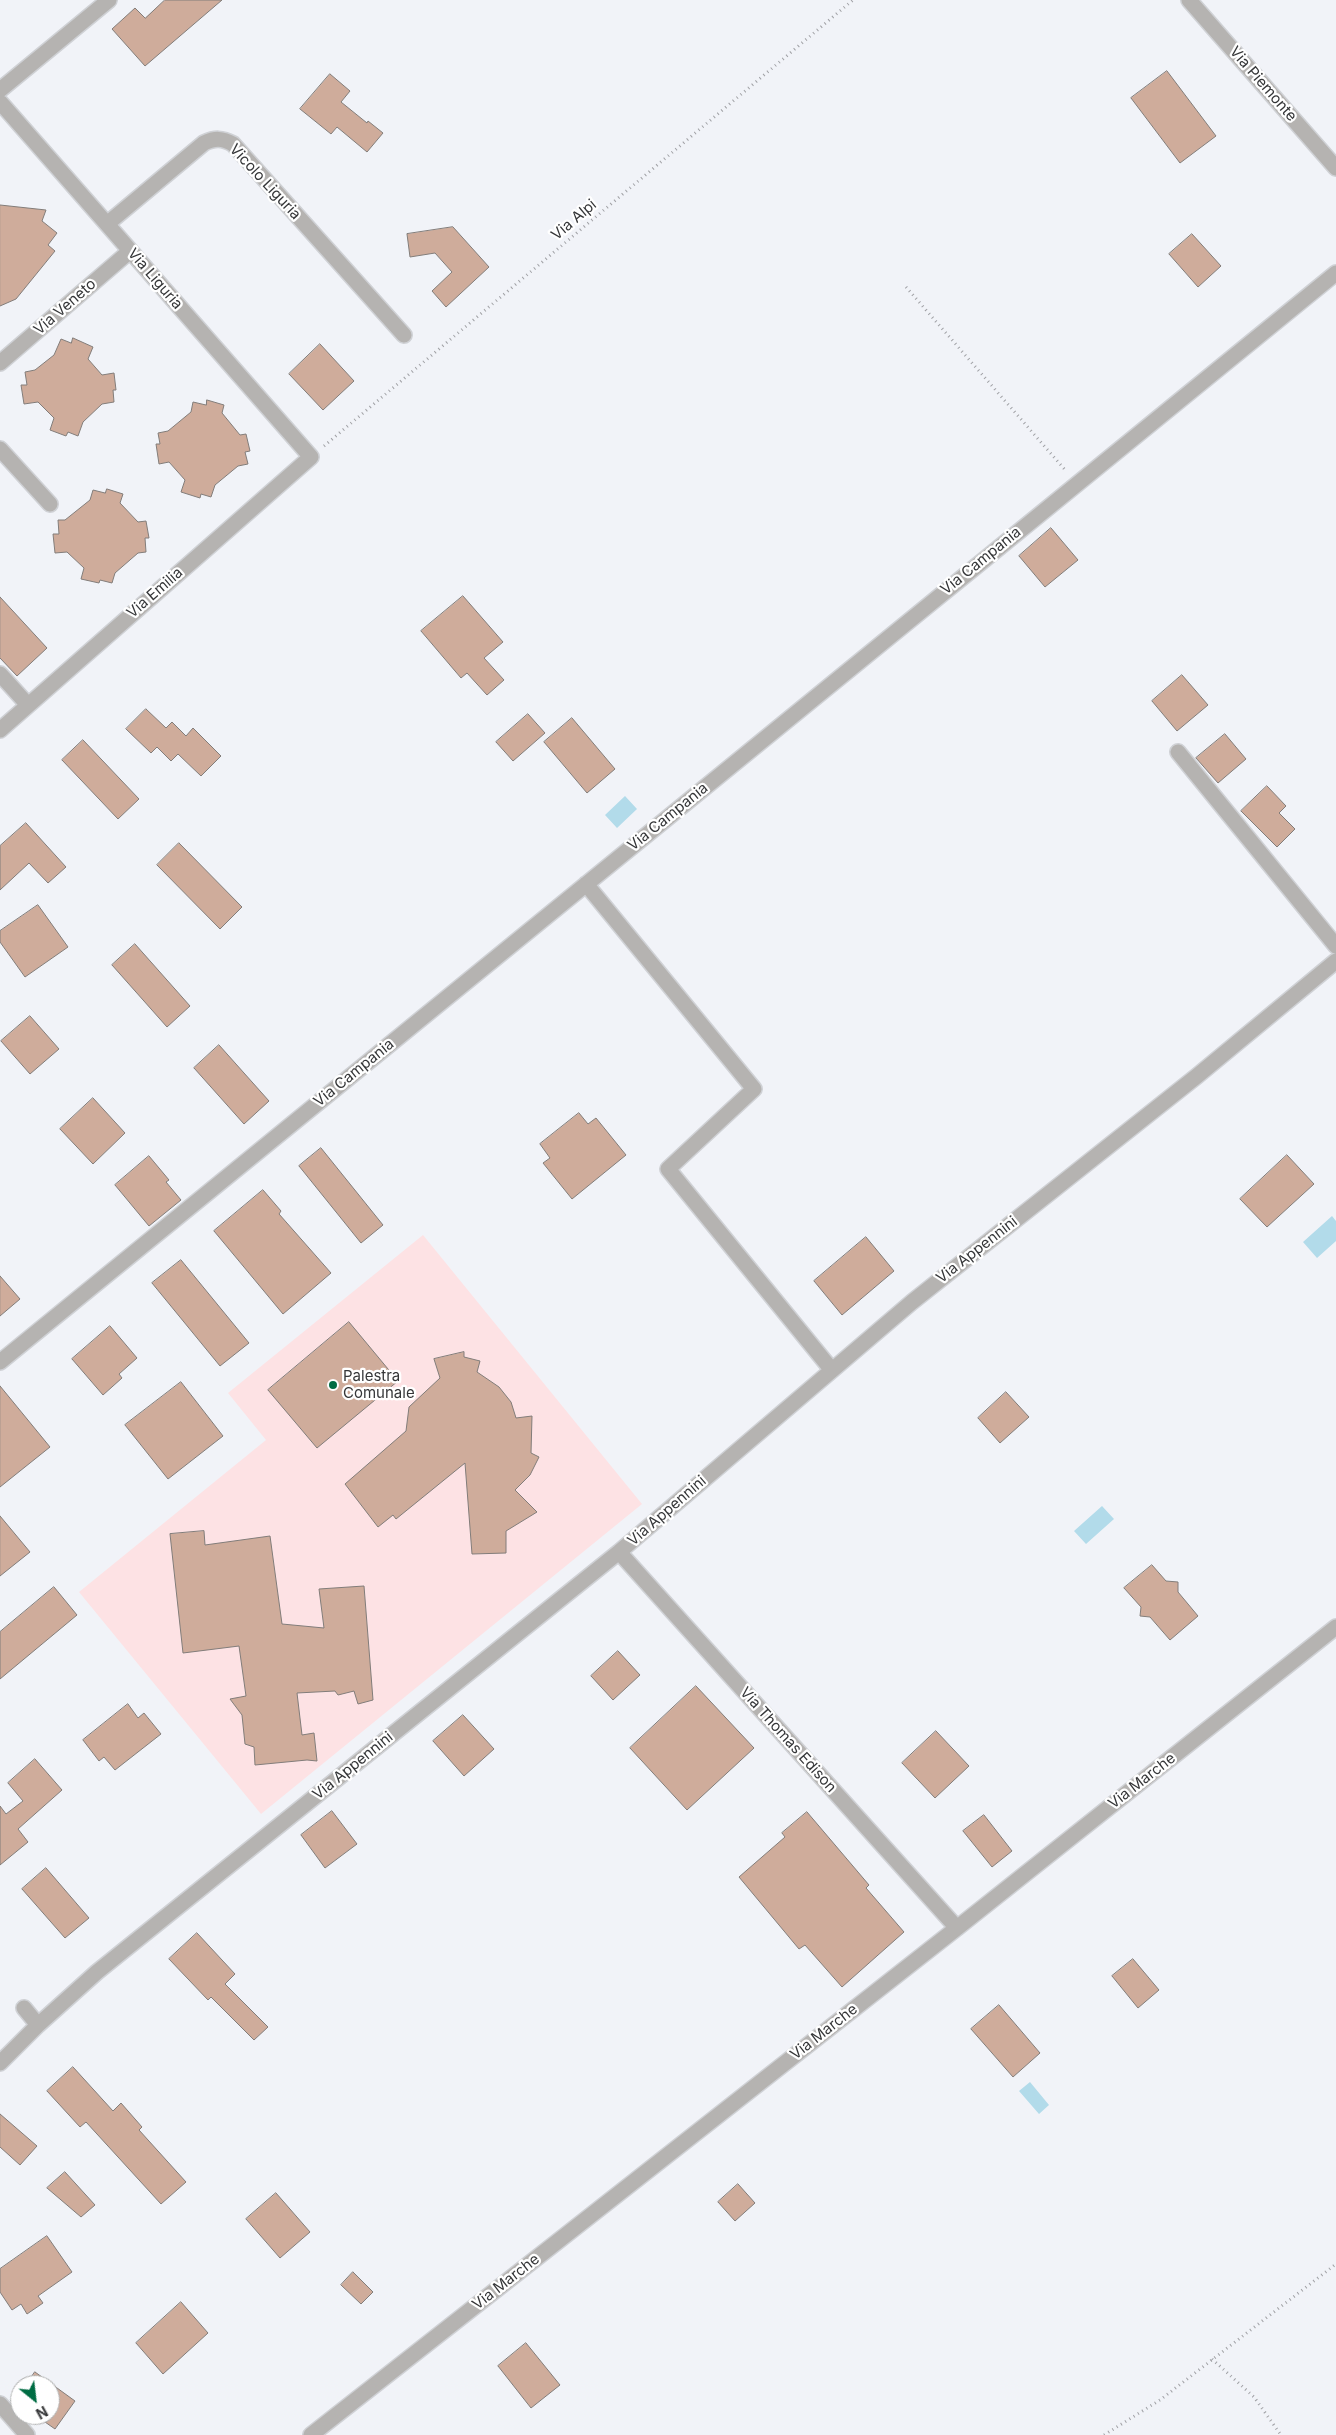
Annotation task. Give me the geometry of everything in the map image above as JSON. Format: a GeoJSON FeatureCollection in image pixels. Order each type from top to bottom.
{"type":"FeatureCollection","features":[{"type":"Feature","properties":{"kind":"street"},"geometry":{"type":"LineString","coordinates":[[0,90],[109,0]]}},
{"type":"Feature","properties":{"kind":"street","name":"Via Piemonte"},"geometry":{"type":"LineString","coordinates":[[1189,0],[1336,168]]}},
{"type":"Feature","properties":{"kind":"street","name":"Via Liguria"},"geometry":{"type":"LineString","coordinates":[[0,102],[310,457]]}},
{"type":"Feature","properties":{"kind":"street","name":"Vicolo Liguria"},"geometry":{"type":"LineString","coordinates":[[107,224],[204,143],[219,138],[227,140],[233,144],[404,336]]}},
{"type":"Feature","properties":{"kind":"street","name":"Via Veneto"},"geometry":{"type":"LineString","coordinates":[[0,363],[130,251]]}},
{"type":"Feature","properties":{"kind":"street","name":"Via Campania"},"geometry":{"type":"LineString","coordinates":[[0,1362],[1336,273]]}},
{"type":"Feature","properties":{"kind":"street"},"geometry":{"type":"LineString","coordinates":[[0,449],[50,504]]}},
{"type":"Feature","properties":{"kind":"street","name":"Via Emilia"},"geometry":{"type":"LineString","coordinates":[[0,730],[310,457]]}},
{"type":"Feature","properties":{"kind":"street"},"geometry":{"type":"LineString","coordinates":[[0,674],[28,705]]}},
{"type":"Feature","properties":{"kind":"street"},"geometry":{"type":"LineString","coordinates":[[1178,752],[1336,946]]}},
{"type":"Feature","properties":{"kind":"street"},"geometry":{"type":"LineString","coordinates":[[586,884],[754,1089],[668,1169],[831,1369]]}},
{"type":"Feature","properties":{"kind":"street","name":"Via Appennini"},"geometry":{"type":"LineString","coordinates":[[0,2064],[38,2025],[97,1972],[619,1552],[831,1369],[957,1266],[1205,1070],[1336,961]]}},
{"type":"Feature","properties":{"kind":"street","name":"Via Thomas Edison"},"geometry":{"type":"LineString","coordinates":[[619,1552],[957,1928]]}},
{"type":"Feature","properties":{"kind":"street","name":"Via Marche"},"geometry":{"type":"LineString","coordinates":[[311,2435],[957,1928],[1336,1627]]}},
{"type":"Feature","properties":{"kind":"street"},"geometry":{"type":"LineString","coordinates":[[24,2008],[38,2025]]}},
{"type":"Feature","properties":{"kind":"street"},"geometry":{"type":"LineString","coordinates":[[0,2404],[28,2435]]}},
{"type":"Feature","properties":{"kind":"path","name":"Via Alpi"},"geometry":{"type":"LineString","coordinates":[[310,457],[853,0]]}},
{"type":"Feature","properties":{"kind":"path"},"geometry":{"type":"LineString","coordinates":[[906,287],[1077,483]]}},
{"type":"Feature","properties":{"kind":"path"},"geometry":{"type":"LineString","coordinates":[[1104,2435],[1160,2400],[1336,2264]]}},
{"type":"Feature","properties":{"kind":"path"},"geometry":{"type":"LineString","coordinates":[[1212,2359],[1254,2397],[1281,2435]]}},
{"type":"Feature","properties":{"kind":"shaded area"},"geometry":{"type":"Polygon","coordinates":[[[423,1235],[642,1504],[261,1814],[79,1592],[266,1440],[228,1393],[423,1235]]]}},
{"type":"Feature","properties":{"kind":"water"},"geometry":{"type":"Polygon","coordinates":[[[625,796],[637,809],[617,828],[605,815],[625,796]]]}},
{"type":"Feature","properties":{"kind":"water"},"geometry":{"type":"Polygon","coordinates":[[[1332,1216],[1336,1221],[1336,1241],[1317,1258],[1303,1242],[1332,1216]]]}},
{"type":"Feature","properties":{"kind":"water"},"geometry":{"type":"Polygon","coordinates":[[[1102,1506],[1114,1519],[1086,1544],[1074,1531],[1102,1506]]]}},
{"type":"Feature","properties":{"kind":"water"},"geometry":{"type":"Polygon","coordinates":[[[1030,2082],[1049,2105],[1039,2114],[1019,2091],[1030,2082]]]}},
{"type":"Feature","properties":{"kind":"building"},"geometry":{"type":"Polygon","coordinates":[[[165,0],[222,0],[145,66],[112,29],[135,8],[145,18],[165,0]]]}},
{"type":"Feature","properties":{"kind":"building"},"geometry":{"type":"Polygon","coordinates":[[[1167,71],[1216,136],[1180,163],[1131,98],[1167,71]]]}},
{"type":"Feature","properties":{"kind":"building"},"geometry":{"type":"Polygon","coordinates":[[[330,74],[350,91],[341,102],[383,133],[367,152],[337,127],[331,134],[300,109],[330,74]]]}},
{"type":"Feature","properties":{"kind":"building"},"geometry":{"type":"Polygon","coordinates":[[[0,205],[46,210],[42,221],[57,233],[48,245],[55,251],[16,299],[0,306],[0,205]]]}},
{"type":"Feature","properties":{"kind":"building"},"geometry":{"type":"Polygon","coordinates":[[[453,227],[489,267],[446,307],[432,291],[452,272],[435,253],[410,257],[407,234],[453,227]]]}},
{"type":"Feature","properties":{"kind":"building"},"geometry":{"type":"Polygon","coordinates":[[[1192,234],[1221,266],[1198,287],[1169,254],[1192,234]]]}},
{"type":"Feature","properties":{"kind":"building"},"geometry":{"type":"Polygon","coordinates":[[[73,338],[93,347],[88,359],[102,375],[114,373],[116,390],[113,390],[114,402],[102,404],[83,422],[78,436],[68,432],[66,436],[50,430],[54,418],[38,402],[24,404],[21,385],[27,385],[25,372],[35,370],[54,355],[61,339],[71,343],[73,338]]]}},
{"type":"Feature","properties":{"kind":"building"},"geometry":{"type":"Polygon","coordinates":[[[320,344],[354,381],[323,410],[289,374],[320,344]]]}},
{"type":"Feature","properties":{"kind":"building"},"geometry":{"type":"Polygon","coordinates":[[[207,400],[224,405],[222,413],[240,435],[246,434],[250,451],[245,452],[248,464],[238,466],[215,485],[211,497],[201,494],[200,498],[181,492],[185,480],[169,462],[159,464],[156,444],[160,444],[158,433],[168,431],[191,412],[193,402],[206,405],[207,400]]]}},
{"type":"Feature","properties":{"kind":"building"},"geometry":{"type":"Polygon","coordinates":[[[107,489],[123,494],[120,503],[138,522],[146,521],[149,538],[145,538],[146,552],[138,553],[115,573],[112,583],[100,580],[99,583],[81,579],[84,568],[67,552],[55,553],[53,534],[59,534],[58,520],[65,520],[90,500],[93,490],[105,493],[107,489]]]}},
{"type":"Feature","properties":{"kind":"building"},"geometry":{"type":"Polygon","coordinates":[[[1051,528],[1078,560],[1045,587],[1019,556],[1051,528]]]}},
{"type":"Feature","properties":{"kind":"building"},"geometry":{"type":"Polygon","coordinates":[[[463,596],[503,642],[484,658],[504,680],[487,695],[467,673],[461,678],[421,631],[463,596]]]}},
{"type":"Feature","properties":{"kind":"building"},"geometry":{"type":"Polygon","coordinates":[[[0,597],[47,648],[17,676],[0,658],[0,597]]]}},
{"type":"Feature","properties":{"kind":"building"},"geometry":{"type":"Polygon","coordinates":[[[1182,675],[1208,705],[1177,731],[1152,701],[1182,675]]]}},
{"type":"Feature","properties":{"kind":"building"},"geometry":{"type":"Polygon","coordinates":[[[146,709],[166,728],[172,722],[186,736],[193,728],[221,756],[201,776],[178,754],[171,761],[157,747],[151,753],[126,729],[146,709]]]}},
{"type":"Feature","properties":{"kind":"building"},"geometry":{"type":"Polygon","coordinates":[[[528,714],[545,733],[513,761],[496,742],[528,714]]]}},
{"type":"Feature","properties":{"kind":"building"},"geometry":{"type":"Polygon","coordinates":[[[572,718],[615,769],[587,793],[544,742],[572,718]]]}},
{"type":"Feature","properties":{"kind":"building"},"geometry":{"type":"Polygon","coordinates":[[[1225,734],[1246,759],[1218,783],[1196,758],[1225,734]]]}},
{"type":"Feature","properties":{"kind":"building"},"geometry":{"type":"Polygon","coordinates":[[[83,740],[139,799],[118,819],[62,760],[83,740]]]}},
{"type":"Feature","properties":{"kind":"building"},"geometry":{"type":"Polygon","coordinates":[[[1267,786],[1286,806],[1279,813],[1295,829],[1277,847],[1241,811],[1267,786]]]}},
{"type":"Feature","properties":{"kind":"building"},"geometry":{"type":"Polygon","coordinates":[[[26,823],[66,867],[48,883],[29,863],[0,890],[0,846],[26,823]]]}},
{"type":"Feature","properties":{"kind":"building"},"geometry":{"type":"Polygon","coordinates":[[[179,843],[242,907],[220,929],[157,865],[179,843]]]}},
{"type":"Feature","properties":{"kind":"building"},"geometry":{"type":"Polygon","coordinates":[[[38,905],[68,947],[25,977],[0,942],[0,931],[38,905]]]}},
{"type":"Feature","properties":{"kind":"building"},"geometry":{"type":"Polygon","coordinates":[[[135,944],[190,1006],[167,1027],[112,965],[135,944]]]}},
{"type":"Feature","properties":{"kind":"building"},"geometry":{"type":"Polygon","coordinates":[[[30,1016],[59,1049],[30,1074],[1,1041],[30,1016]]]}},
{"type":"Feature","properties":{"kind":"building"},"geometry":{"type":"Polygon","coordinates":[[[219,1045],[269,1101],[244,1124],[194,1068],[219,1045]]]}},
{"type":"Feature","properties":{"kind":"building"},"geometry":{"type":"Polygon","coordinates":[[[93,1098],[125,1133],[93,1164],[60,1129],[93,1098]]]}},
{"type":"Feature","properties":{"kind":"building"},"geometry":{"type":"Polygon","coordinates":[[[579,1113],[588,1124],[596,1118],[626,1155],[572,1199],[543,1163],[550,1158],[540,1144],[579,1113]]]}},
{"type":"Feature","properties":{"kind":"building"},"geometry":{"type":"Polygon","coordinates":[[[321,1148],[383,1225],[361,1243],[299,1166],[321,1148]]]}},
{"type":"Feature","properties":{"kind":"building"},"geometry":{"type":"Polygon","coordinates":[[[1287,1155],[1314,1184],[1267,1227],[1240,1199],[1287,1155]]]}},
{"type":"Feature","properties":{"kind":"building"},"geometry":{"type":"Polygon","coordinates":[[[149,1156],[169,1180],[166,1182],[181,1200],[149,1226],[115,1185],[149,1156]]]}},
{"type":"Feature","properties":{"kind":"building"},"geometry":{"type":"Polygon","coordinates":[[[263,1190],[281,1211],[279,1214],[331,1273],[283,1314],[214,1231],[263,1190]]]}},
{"type":"Feature","properties":{"kind":"building"},"geometry":{"type":"Polygon","coordinates":[[[866,1237],[894,1271],[842,1315],[814,1281],[866,1237]]]}},
{"type":"Feature","properties":{"kind":"building"},"geometry":{"type":"Polygon","coordinates":[[[181,1260],[249,1343],[220,1366],[152,1283],[181,1260]]]}},
{"type":"Feature","properties":{"kind":"building"},"geometry":{"type":"Polygon","coordinates":[[[0,1276],[20,1299],[0,1316],[0,1276]]]}},
{"type":"Feature","properties":{"kind":"building","name":"Palestra Comunale"},"geometry":{"type":"Polygon","coordinates":[[[349,1322],[398,1381],[317,1448],[268,1390],[349,1322]]]}},
{"type":"Feature","properties":{"kind":"building"},"geometry":{"type":"Polygon","coordinates":[[[110,1326],[137,1358],[119,1374],[122,1378],[103,1395],[72,1359],[110,1326]]]}},
{"type":"Feature","properties":{"kind":"building"},"geometry":{"type":"Polygon","coordinates":[[[464,1352],[464,1357],[480,1361],[477,1372],[499,1387],[511,1402],[516,1418],[532,1416],[531,1453],[539,1457],[530,1475],[515,1490],[537,1512],[506,1531],[506,1553],[472,1554],[465,1463],[396,1519],[393,1515],[378,1527],[345,1484],[406,1431],[409,1407],[440,1378],[434,1359],[464,1352]]]}},
{"type":"Feature","properties":{"kind":"building"},"geometry":{"type":"Polygon","coordinates":[[[181,1382],[223,1436],[168,1479],[125,1425],[181,1382]]]}},
{"type":"Feature","properties":{"kind":"building"},"geometry":{"type":"Polygon","coordinates":[[[0,1386],[50,1447],[0,1487],[0,1386]]]}},
{"type":"Feature","properties":{"kind":"building"},"geometry":{"type":"Polygon","coordinates":[[[1006,1392],[1029,1417],[1000,1443],[978,1418],[1006,1392]]]}},
{"type":"Feature","properties":{"kind":"building"},"geometry":{"type":"Polygon","coordinates":[[[0,1516],[30,1552],[0,1576],[0,1516]]]}},
{"type":"Feature","properties":{"kind":"building"},"geometry":{"type":"Polygon","coordinates":[[[204,1531],[205,1545],[270,1536],[282,1624],[324,1628],[319,1589],[364,1586],[373,1700],[358,1704],[354,1691],[338,1695],[335,1691],[297,1693],[302,1735],[314,1733],[317,1761],[307,1760],[255,1765],[254,1747],[245,1744],[242,1715],[230,1699],[246,1696],[239,1646],[183,1653],[170,1534],[204,1531]]]}},
{"type":"Feature","properties":{"kind":"building"},"geometry":{"type":"Polygon","coordinates":[[[1152,1565],[1166,1581],[1178,1582],[1178,1592],[1198,1616],[1170,1640],[1150,1617],[1140,1616],[1141,1607],[1124,1588],[1152,1565]]]}},
{"type":"Feature","properties":{"kind":"building"},"geometry":{"type":"Polygon","coordinates":[[[54,1587],[77,1615],[0,1679],[0,1632],[54,1587]]]}},
{"type":"Feature","properties":{"kind":"building"},"geometry":{"type":"Polygon","coordinates":[[[618,1651],[640,1675],[613,1700],[591,1676],[618,1651]]]}},
{"type":"Feature","properties":{"kind":"building"},"geometry":{"type":"Polygon","coordinates":[[[696,1686],[754,1748],[687,1810],[630,1748],[696,1686]]]}},
{"type":"Feature","properties":{"kind":"building"},"geometry":{"type":"Polygon","coordinates":[[[128,1704],[138,1718],[144,1713],[161,1734],[115,1770],[104,1757],[99,1761],[83,1740],[128,1704]]]}},
{"type":"Feature","properties":{"kind":"building"},"geometry":{"type":"Polygon","coordinates":[[[463,1715],[494,1749],[464,1776],[433,1741],[463,1715]]]}},
{"type":"Feature","properties":{"kind":"building"},"geometry":{"type":"Polygon","coordinates":[[[936,1731],[969,1766],[935,1798],[902,1763],[936,1731]]]}},
{"type":"Feature","properties":{"kind":"building"},"geometry":{"type":"Polygon","coordinates":[[[35,1759],[62,1790],[18,1829],[28,1842],[0,1865],[0,1806],[6,1814],[23,1801],[8,1783],[35,1759]]]}},
{"type":"Feature","properties":{"kind":"building"},"geometry":{"type":"Polygon","coordinates":[[[332,1811],[357,1844],[325,1868],[301,1835],[332,1811]]]}},
{"type":"Feature","properties":{"kind":"building"},"geometry":{"type":"Polygon","coordinates":[[[807,1812],[869,1885],[866,1888],[904,1932],[842,1987],[805,1945],[799,1949],[739,1877],[785,1837],[782,1833],[807,1812]]]}},
{"type":"Feature","properties":{"kind":"building"},"geometry":{"type":"Polygon","coordinates":[[[984,1815],[1012,1851],[992,1867],[963,1831],[984,1815]]]}},
{"type":"Feature","properties":{"kind":"building"},"geometry":{"type":"Polygon","coordinates":[[[46,1868],[89,1918],[65,1938],[22,1889],[46,1868]]]}},
{"type":"Feature","properties":{"kind":"building"},"geometry":{"type":"Polygon","coordinates":[[[197,1933],[235,1974],[225,1984],[268,2027],[254,2040],[211,1997],[208,2000],[169,1959],[197,1933]]]}},
{"type":"Feature","properties":{"kind":"building"},"geometry":{"type":"Polygon","coordinates":[[[1133,1959],[1159,1990],[1138,2008],[1112,1976],[1133,1959]]]}},
{"type":"Feature","properties":{"kind":"building"},"geometry":{"type":"Polygon","coordinates":[[[999,2005],[1040,2053],[1013,2077],[971,2029],[999,2005]]]}},
{"type":"Feature","properties":{"kind":"building"},"geometry":{"type":"Polygon","coordinates":[[[73,2067],[113,2111],[121,2103],[142,2127],[139,2130],[186,2182],[161,2204],[86,2122],[80,2127],[47,2091],[73,2067]]]}},
{"type":"Feature","properties":{"kind":"building"},"geometry":{"type":"Polygon","coordinates":[[[0,2114],[37,2146],[20,2165],[0,2147],[0,2114]]]}},
{"type":"Feature","properties":{"kind":"building"},"geometry":{"type":"Polygon","coordinates":[[[65,2172],[95,2205],[81,2217],[47,2188],[65,2172]]]}},
{"type":"Feature","properties":{"kind":"building"},"geometry":{"type":"Polygon","coordinates":[[[738,2184],[755,2203],[735,2221],[718,2202],[738,2184]]]}},
{"type":"Feature","properties":{"kind":"building"},"geometry":{"type":"Polygon","coordinates":[[[276,2193],[310,2232],[280,2258],[246,2219],[276,2193]]]}},
{"type":"Feature","properties":{"kind":"building"},"geometry":{"type":"Polygon","coordinates":[[[47,2236],[72,2272],[38,2296],[43,2303],[27,2314],[21,2304],[12,2310],[0,2292],[0,2269],[47,2236]]]}},
{"type":"Feature","properties":{"kind":"building"},"geometry":{"type":"Polygon","coordinates":[[[353,2272],[373,2292],[361,2304],[341,2285],[353,2272]]]}},
{"type":"Feature","properties":{"kind":"building"},"geometry":{"type":"Polygon","coordinates":[[[181,2302],[208,2333],[163,2374],[136,2343],[181,2302]]]}},
{"type":"Feature","properties":{"kind":"building"},"geometry":{"type":"Polygon","coordinates":[[[526,2343],[560,2385],[531,2408],[498,2366],[526,2343]]]}},
{"type":"Feature","properties":{"kind":"building"},"geometry":{"type":"Polygon","coordinates":[[[60,2390],[75,2401],[60,2422],[60,2390]]]}},
{"type":"Feature","properties":{"kind":"building"},"geometry":{"type":"Polygon","coordinates":[[[49,2425],[58,2425],[55,2429],[49,2425]]]}},
{"type":"Feature","properties":{"kind":"place","name":"Palestra Comunale"},"geometry":{"type":"Point","coordinates":[333,1385]}}]}
